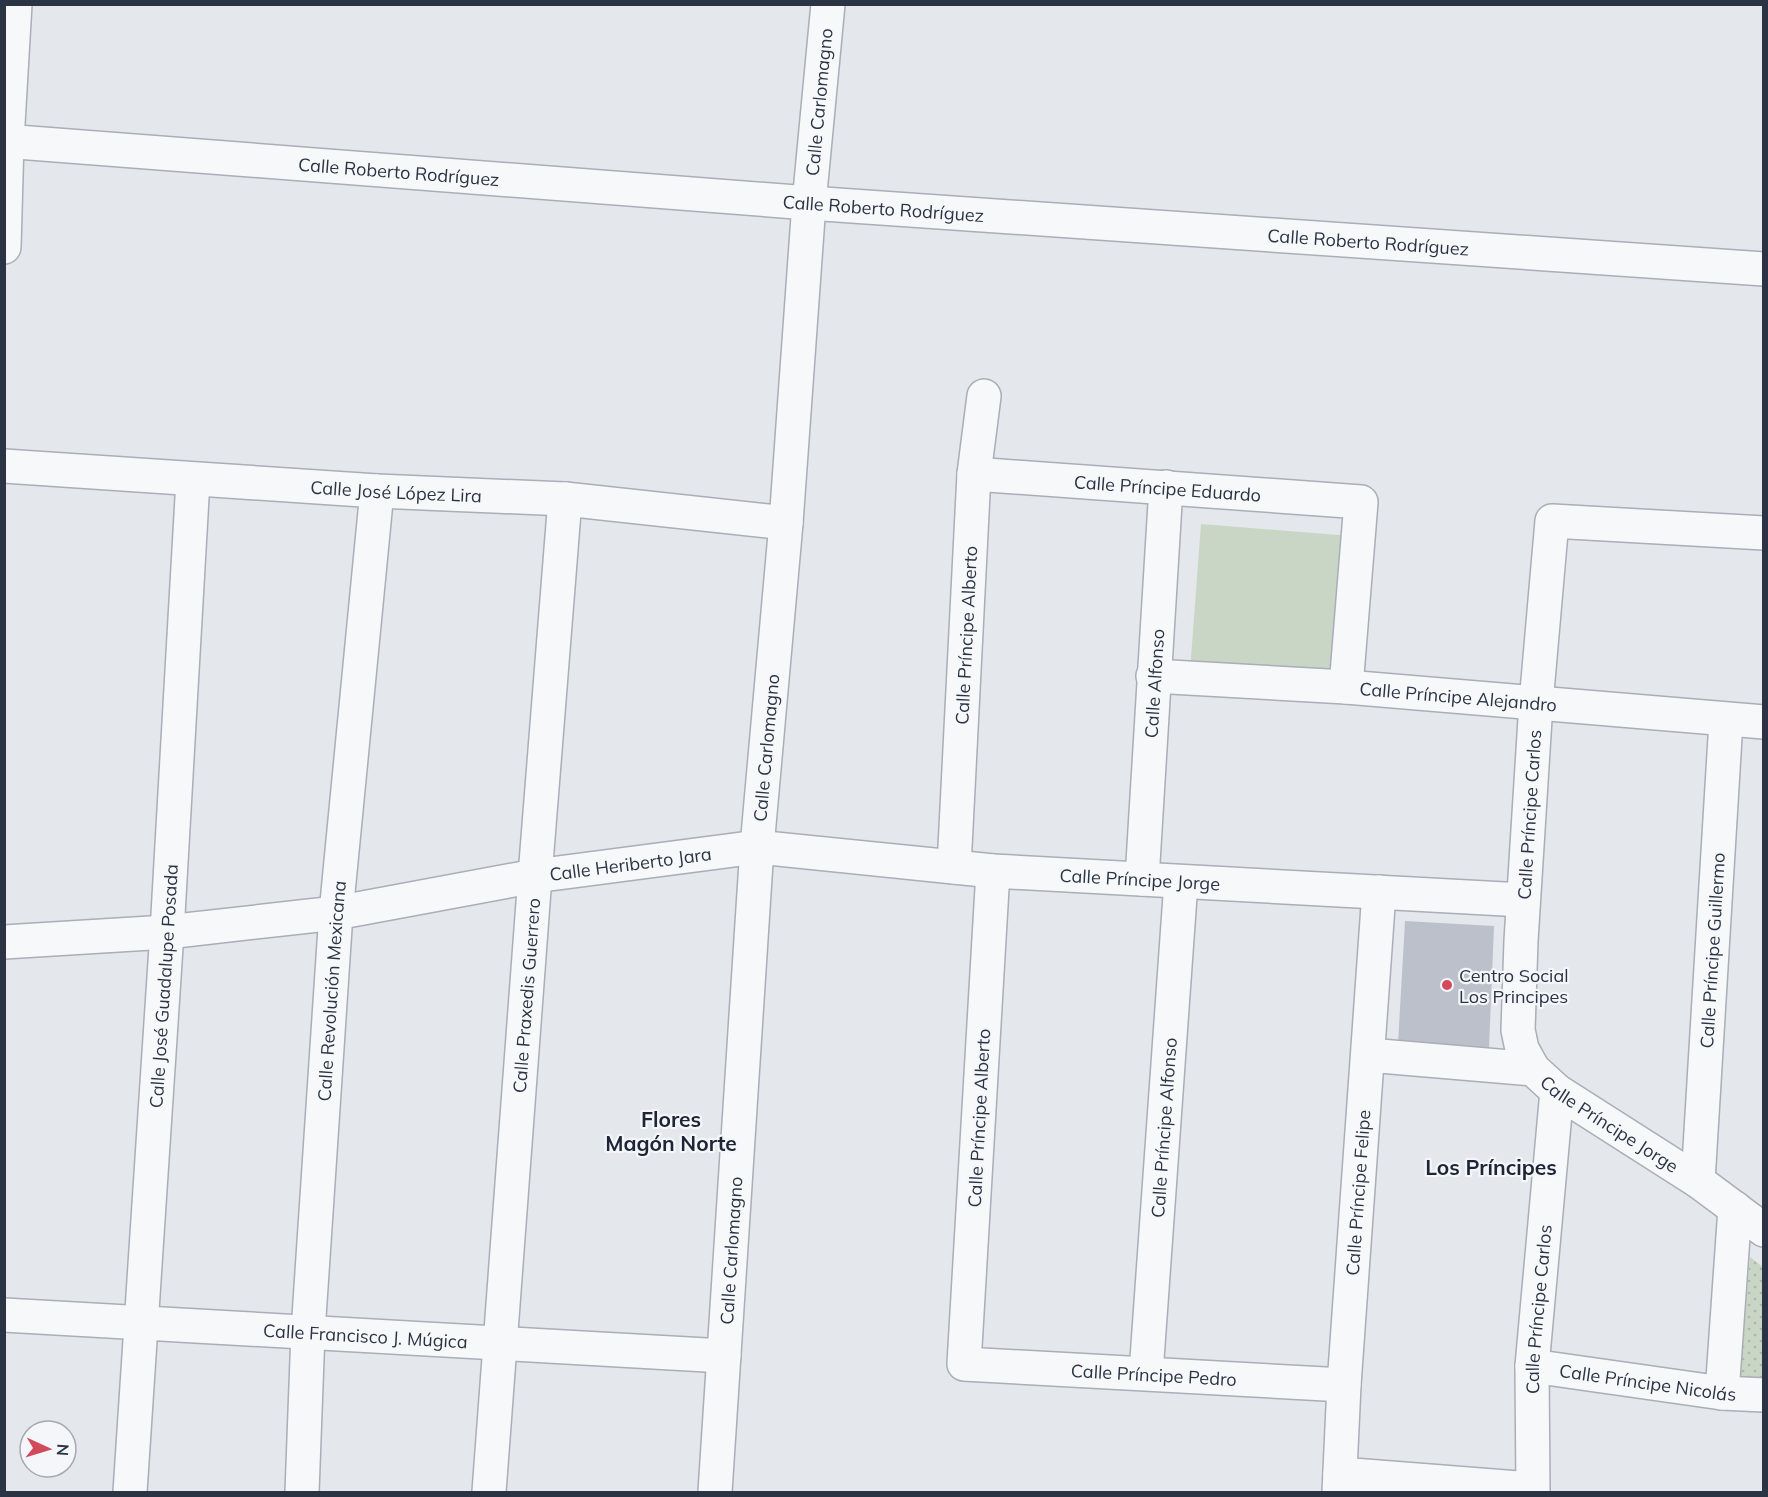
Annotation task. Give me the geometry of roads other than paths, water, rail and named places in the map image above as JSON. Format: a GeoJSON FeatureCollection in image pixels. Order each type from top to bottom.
{"type":"FeatureCollection","features":[{"type":"Feature","properties":{"kind":"street"},"geometry":{"type":"LineString","coordinates":[[4,247],[6,141],[15,4]]}},
{"type":"Feature","properties":{"kind":"street","name":"Calle Carlomagno"},"geometry":{"type":"LineString","coordinates":[[715,1492],[757,847],[786,523],[809,203],[828,4]]}},
{"type":"Feature","properties":{"kind":"street","name":"Calle Roberto Rodríguez"},"geometry":{"type":"LineString","coordinates":[[6,141],[809,203],[1764,269]]}},
{"type":"Feature","properties":{"kind":"street","name":"Calle Príncipe Alberto"},"geometry":{"type":"LineString","coordinates":[[954,867],[974,474],[984,396]]}},
{"type":"Feature","properties":{"kind":"street","name":"Calle José López Lira"},"geometry":{"type":"LineString","coordinates":[[4,466],[377,491],[566,499],[786,523]]}},
{"type":"Feature","properties":{"kind":"street","name":"Calle Príncipe Eduardo"},"geometry":{"type":"LineString","coordinates":[[974,474],[1361,502],[1346,687]]}},
{"type":"Feature","properties":{"kind":"street","name":"Calle José Guadalupe Posada"},"geometry":{"type":"LineString","coordinates":[[130,1492],[167,932],[193,480]]}},
{"type":"Feature","properties":{"kind":"street","name":"Calle Alfonso"},"geometry":{"type":"LineString","coordinates":[[1142,879],[1166,487]]}},
{"type":"Feature","properties":{"kind":"street","name":"Calle Revolución Mexicana"},"geometry":{"type":"LineString","coordinates":[[302,1492],[308,1332],[336,913],[377,491]]}},
{"type":"Feature","properties":{"kind":"street","name":"Calle Praxedis Guerrero"},"geometry":{"type":"LineString","coordinates":[[489,1492],[566,499]]}},
{"type":"Feature","properties":{"kind":"street","name":"Calle Príncipe Carlos"},"geometry":{"type":"LineString","coordinates":[[1533,1069],[1522,1048],[1518,1030],[1523,900],[1536,703],[1552,521],[1764,533]]}},
{"type":"Feature","properties":{"kind":"street","name":"Calle Príncipe Alejandro"},"geometry":{"type":"LineString","coordinates":[[1153,676],[1346,687],[1764,723]]}},
{"type":"Feature","properties":{"kind":"street","name":"Calle Príncipe Guillermo"},"geometry":{"type":"LineString","coordinates":[[1698,1181],[1726,721]]}},
{"type":"Feature","properties":{"kind":"street","name":"Calle Príncipe Jorge"},"geometry":{"type":"LineString","coordinates":[[757,847],[993,871],[1523,900]]}},
{"type":"Feature","properties":{"kind":"street","name":"Calle Heriberto Jara"},"geometry":{"type":"LineString","coordinates":[[4,942],[167,932],[336,913],[535,876],[757,847]]}},
{"type":"Feature","properties":{"kind":"street","name":"Calle Príncipe Alberto"},"geometry":{"type":"LineString","coordinates":[[964,1364],[993,871]]}},
{"type":"Feature","properties":{"kind":"street","name":"Calle Príncipe Alfonso"},"geometry":{"type":"LineString","coordinates":[[1146,1373],[1181,882]]}},
{"type":"Feature","properties":{"kind":"street","name":"Calle Príncipe Felipe"},"geometry":{"type":"LineString","coordinates":[[1339,1483],[1379,892]]}},
{"type":"Feature","properties":{"kind":"street","name":"Calle Príncipe Jorge"},"geometry":{"type":"LineString","coordinates":[[1368,1055],[1533,1069],[1557,1091],[1698,1181],[1764,1230]]}},
{"type":"Feature","properties":{"kind":"street","name":"Calle Príncipe Carlos"},"geometry":{"type":"LineString","coordinates":[[1533,1491],[1532,1366],[1557,1091]]}},
{"type":"Feature","properties":{"kind":"street"},"geometry":{"type":"LineString","coordinates":[[1722,1393],[1735,1208]]}},
{"type":"Feature","properties":{"kind":"street","name":"Calle Francisco J. Múgica"},"geometry":{"type":"LineString","coordinates":[[4,1315],[499,1345],[724,1356]]}},
{"type":"Feature","properties":{"kind":"street","name":"Calle Príncipe Pedro"},"geometry":{"type":"LineString","coordinates":[[964,1364],[1344,1385]]}},
{"type":"Feature","properties":{"kind":"street","name":"Calle Príncipe Nicolás"},"geometry":{"type":"LineString","coordinates":[[1532,1366],[1722,1393],[1764,1395]]}},
{"type":"Feature","properties":{"kind":"street"},"geometry":{"type":"LineString","coordinates":[[1339,1483],[1533,1491]]}},
{"type":"Feature","properties":{"kind":"place","name":"Centro Social Los Principes"},"geometry":{"type":"Point","coordinates":[1447,985]}},
{"type":"Feature","properties":{"kind":"district","name":"Flores Magón Norte"},"geometry":{"type":"Point","coordinates":[671,1131]}},
{"type":"Feature","properties":{"kind":"district","name":"Los Príncipes"},"geometry":{"type":"Point","coordinates":[1491,1167]}}]}
